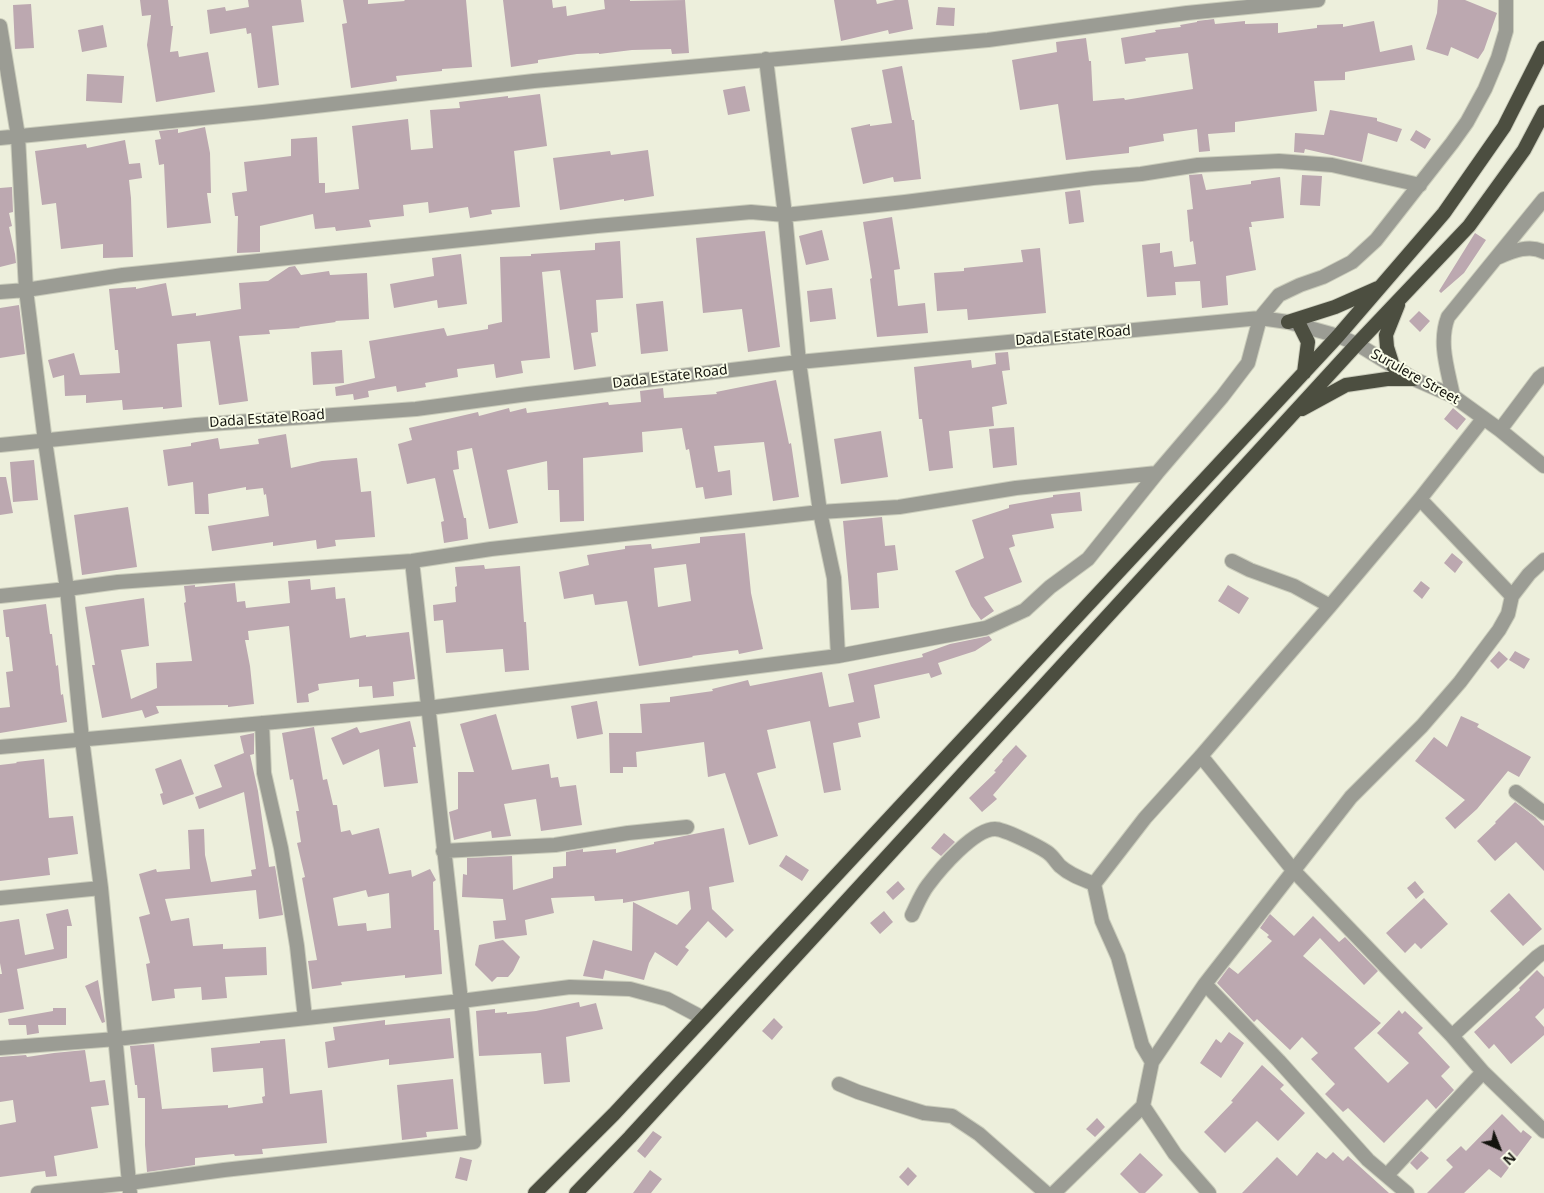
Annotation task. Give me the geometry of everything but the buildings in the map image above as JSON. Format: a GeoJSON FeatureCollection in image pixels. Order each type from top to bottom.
{"type":"FeatureCollection","features":[{"type":"Feature","properties":{"kind":"highway"},"geometry":{"type":"LineString","coordinates":[[535,1193],[614,1114],[1338,336],[1444,213],[1504,127],[1544,48]]}},
{"type":"Feature","properties":{"kind":"highway"},"geometry":{"type":"LineString","coordinates":[[576,1193],[630,1138],[1357,344],[1469,226],[1524,150],[1544,112]]}},
{"type":"Feature","properties":{"kind":"highway"},"geometry":{"type":"LineString","coordinates":[[1304,373],[1308,342],[1294,324],[1381,287]]}},
{"type":"Feature","properties":{"kind":"highway"},"geometry":{"type":"LineString","coordinates":[[1393,366],[1387,347],[1386,335],[1402,297]]}},
{"type":"Feature","properties":{"kind":"highway"},"geometry":{"type":"LineString","coordinates":[[1293,414],[1346,386],[1387,379],[1414,379]]}},
{"type":"Feature","properties":{"kind":"street"},"geometry":{"type":"LineString","coordinates":[[0,138],[263,112],[544,80],[988,40],[1186,7],[1318,0]]}},
{"type":"Feature","properties":{"kind":"street"},"geometry":{"type":"LineString","coordinates":[[0,748],[428,708],[838,656],[986,628],[1025,610],[1050,587],[1088,559],[1157,473],[1222,398],[1248,363],[1260,318],[1279,295],[1323,277],[1352,262],[1376,240],[1420,185],[1467,122],[1485,89],[1498,58],[1506,30],[1506,0]]}},
{"type":"Feature","properties":{"kind":"street"},"geometry":{"type":"LineString","coordinates":[[0,26],[18,136],[26,290],[45,441],[67,589],[82,739],[101,888],[130,1188]]}},
{"type":"Feature","properties":{"kind":"street"},"geometry":{"type":"LineString","coordinates":[[766,59],[785,215],[799,362],[820,512],[834,578],[838,656]]}},
{"type":"Feature","properties":{"kind":"street"},"geometry":{"type":"LineString","coordinates":[[0,292],[26,290],[123,275],[597,226],[751,212],[785,215],[1140,174],[1198,165],[1279,161],[1332,165],[1420,185]]}},
{"type":"Feature","properties":{"kind":"street"},"geometry":{"type":"LineString","coordinates":[[1453,396],[1444,352],[1445,326],[1448,317],[1544,199]]}},
{"type":"Feature","properties":{"kind":"street"},"geometry":{"type":"LineString","coordinates":[[1498,257],[1519,249],[1539,249],[1544,252]]}},
{"type":"Feature","properties":{"kind":"street","name":"Dada Estate Road"},"geometry":{"type":"LineString","coordinates":[[0,445],[196,425],[416,409],[799,362],[1260,318],[1294,324],[1338,336]]}},
{"type":"Feature","properties":{"kind":"street","name":"Surulere Street"},"geometry":{"type":"LineString","coordinates":[[1338,336],[1357,344],[1414,379],[1453,396],[1500,430],[1544,466]]}},
{"type":"Feature","properties":{"kind":"street"},"geometry":{"type":"LineString","coordinates":[[1500,430],[1544,374]]}},
{"type":"Feature","properties":{"kind":"street"},"geometry":{"type":"LineString","coordinates":[[1152,1062],[1142,1045],[1118,957],[1102,922],[1094,884],[1145,818],[1330,606],[1483,419]]}},
{"type":"Feature","properties":{"kind":"street"},"geometry":{"type":"LineString","coordinates":[[0,596],[118,582],[412,561],[491,549],[820,512],[899,507],[1016,488],[1157,473]]}},
{"type":"Feature","properties":{"kind":"street"},"geometry":{"type":"LineString","coordinates":[[1420,498],[1512,596]]}},
{"type":"Feature","properties":{"kind":"street"},"geometry":{"type":"LineString","coordinates":[[1054,1193],[1142,1106],[1152,1062],[1205,984],[1351,797],[1422,726],[1460,682],[1499,630],[1508,614],[1512,596],[1529,574],[1544,560]]}},
{"type":"Feature","properties":{"kind":"street"},"geometry":{"type":"LineString","coordinates":[[38,1193],[130,1188],[224,1170],[474,1142],[461,1001],[412,561]]}},
{"type":"Feature","properties":{"kind":"street"},"geometry":{"type":"LineString","coordinates":[[1232,561],[1250,570],[1294,586],[1330,606]]}},
{"type":"Feature","properties":{"kind":"street"},"geometry":{"type":"LineString","coordinates":[[262,723],[264,773],[281,848],[297,946],[305,1018]]}},
{"type":"Feature","properties":{"kind":"street"},"geometry":{"type":"LineString","coordinates":[[1201,756],[1293,870],[1484,1072],[1544,1131]]}},
{"type":"Feature","properties":{"kind":"street"},"geometry":{"type":"LineString","coordinates":[[1516,792],[1544,813]]}},
{"type":"Feature","properties":{"kind":"street"},"geometry":{"type":"LineString","coordinates":[[443,851],[554,845],[628,833],[687,827]]}},
{"type":"Feature","properties":{"kind":"street"},"geometry":{"type":"LineString","coordinates":[[912,915],[926,886],[952,856],[986,830],[1005,831],[1048,852],[1060,866],[1072,875],[1094,884]]}},
{"type":"Feature","properties":{"kind":"street"},"geometry":{"type":"LineString","coordinates":[[0,898],[101,888]]}},
{"type":"Feature","properties":{"kind":"street"},"geometry":{"type":"LineString","coordinates":[[1452,1036],[1544,952]]}},
{"type":"Feature","properties":{"kind":"street"},"geometry":{"type":"LineString","coordinates":[[1205,984],[1279,1061],[1368,1160],[1406,1193]]}},
{"type":"Feature","properties":{"kind":"street"},"geometry":{"type":"LineString","coordinates":[[0,1048],[116,1039],[461,1001],[570,987],[630,989],[667,999],[703,1018]]}},
{"type":"Feature","properties":{"kind":"street"},"geometry":{"type":"LineString","coordinates":[[1387,1175],[1484,1072]]}},
{"type":"Feature","properties":{"kind":"street"},"geometry":{"type":"LineString","coordinates":[[839,1084],[924,1113],[952,1116],[979,1134],[1046,1193]]}},
{"type":"Feature","properties":{"kind":"street"},"geometry":{"type":"LineString","coordinates":[[1142,1106],[1175,1154],[1209,1193]]}}]}
